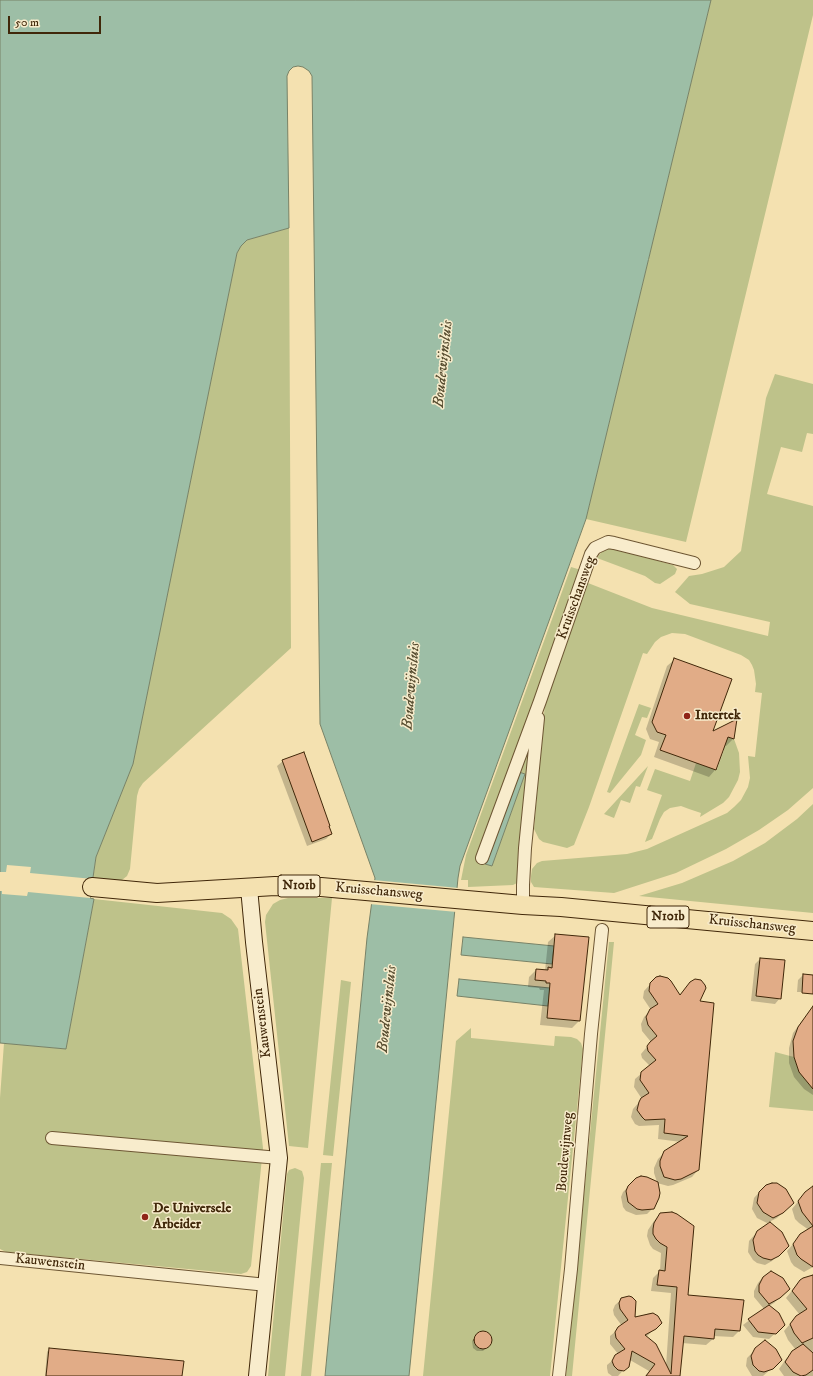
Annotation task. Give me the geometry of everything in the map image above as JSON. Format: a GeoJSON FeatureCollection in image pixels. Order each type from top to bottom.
{"type":"FeatureCollection","features":[{"type":"Feature","properties":{"kind":"main road","name":"Kruisschansweg"},"geometry":{"type":"LineString","coordinates":[[92,888],[157,893],[302,886],[523,905],[590,909],[813,931]]}},
{"type":"Feature","properties":{"kind":"street","name":"Kruisschansweg"},"geometry":{"type":"LineString","coordinates":[[482,858],[540,701],[591,554],[596,548],[608,542],[694,563]]}},
{"type":"Feature","properties":{"kind":"street","name":"Kruisschansweg"},"geometry":{"type":"LineString","coordinates":[[523,905],[525,848],[540,701]]}},
{"type":"Feature","properties":{"kind":"street","name":"Kauwenstein"},"geometry":{"type":"LineString","coordinates":[[249,888],[279,1158],[257,1376]]}},
{"type":"Feature","properties":{"kind":"street","name":"Boudewijnweg"},"geometry":{"type":"LineString","coordinates":[[559,1376],[571,1269],[602,930]]}},
{"type":"Feature","properties":{"kind":"street"},"geometry":{"type":"LineString","coordinates":[[52,1138],[279,1158]]}},
{"type":"Feature","properties":{"kind":"street","name":"Kauwenstein"},"geometry":{"type":"LineString","coordinates":[[0,1258],[267,1285]]}},
{"type":"Feature","properties":{"kind":"shaded area"},"geometry":{"type":"Polygon","coordinates":[[[711,0],[813,0],[813,15],[686,542],[586,519],[711,0]]]}},
{"type":"Feature","properties":{"kind":"shaded area"},"geometry":{"type":"Polygon","coordinates":[[[289,228],[291,648],[143,783],[137,796],[130,869],[127,876],[116,882],[93,880],[96,857],[133,763],[237,253],[247,240],[289,228]]]}},
{"type":"Feature","properties":{"kind":"shaded area"},"geometry":{"type":"Polygon","coordinates":[[[775,374],[813,384],[813,434],[807,433],[802,452],[781,447],[767,494],[813,506],[813,788],[788,810],[759,830],[726,849],[676,873],[614,893],[534,887],[531,882],[531,876],[532,869],[537,863],[542,861],[627,854],[647,849],[727,813],[741,800],[748,787],[750,778],[748,756],[755,757],[762,693],[755,692],[756,684],[752,665],[749,660],[741,655],[685,634],[672,633],[661,637],[655,642],[647,654],[643,653],[589,807],[574,845],[567,848],[543,842],[539,839],[534,829],[545,703],[588,583],[652,608],[768,636],[770,622],[690,604],[675,592],[689,576],[702,574],[724,567],[741,551],[766,398],[775,374]]]}},
{"type":"Feature","properties":{"kind":"shaded area"},"geometry":{"type":"Polygon","coordinates":[[[613,548],[673,565],[677,569],[675,574],[660,584],[655,583],[645,576],[597,558],[603,550],[613,548]]]}},
{"type":"Feature","properties":{"kind":"shaded area"},"geometry":{"type":"Polygon","coordinates":[[[571,567],[581,570],[477,861],[492,866],[525,774],[519,772],[528,748],[530,749],[519,879],[517,883],[513,885],[468,887],[468,880],[461,880],[466,855],[571,567]]]}},
{"type":"Feature","properties":{"kind":"shaded area"},"geometry":{"type":"Polygon","coordinates":[[[639,704],[651,708],[647,718],[642,717],[635,735],[646,740],[641,755],[610,793],[607,792],[639,704]]]}},
{"type":"Feature","properties":{"kind":"shaded area"},"geometry":{"type":"Polygon","coordinates":[[[713,731],[734,739],[739,753],[740,772],[738,780],[729,797],[723,803],[700,817],[701,813],[681,806],[670,808],[664,812],[652,839],[645,842],[662,795],[647,790],[655,769],[690,781],[696,763],[717,769],[724,750],[709,744],[713,731]]]}},
{"type":"Feature","properties":{"kind":"shaded area"},"geometry":{"type":"Polygon","coordinates":[[[648,766],[640,787],[636,786],[630,803],[621,800],[614,818],[604,814],[648,766]]]}},
{"type":"Feature","properties":{"kind":"shaded area"},"geometry":{"type":"Polygon","coordinates":[[[813,804],[813,913],[639,896],[682,883],[733,861],[765,843],[797,819],[813,804]]]}},
{"type":"Feature","properties":{"kind":"shaded area"},"geometry":{"type":"Polygon","coordinates":[[[288,898],[332,898],[308,1148],[289,1146],[265,922],[266,915],[273,904],[288,898]]]}},
{"type":"Feature","properties":{"kind":"shaded area"},"geometry":{"type":"Polygon","coordinates":[[[94,899],[222,913],[231,919],[238,929],[263,1148],[251,1266],[247,1272],[241,1274],[6,1252],[0,1249],[0,1098],[4,1043],[66,1049],[94,899]]]}},
{"type":"Feature","properties":{"kind":"shaded area"},"geometry":{"type":"Polygon","coordinates":[[[609,942],[614,942],[572,1376],[566,1376],[609,942]]]}},
{"type":"Feature","properties":{"kind":"shaded area"},"geometry":{"type":"Polygon","coordinates":[[[341,980],[351,982],[333,1156],[323,1155],[341,980]]]}},
{"type":"Feature","properties":{"kind":"shaded area"},"geometry":{"type":"Polygon","coordinates":[[[471,1028],[471,1038],[554,1046],[555,1036],[571,1037],[577,1039],[581,1043],[583,1049],[550,1376],[423,1376],[456,1041],[471,1028]]]}},
{"type":"Feature","properties":{"kind":"shaded area"},"geometry":{"type":"Polygon","coordinates":[[[775,1052],[794,1057],[799,1072],[813,1086],[813,1111],[769,1107],[775,1052]]]}},
{"type":"Feature","properties":{"kind":"shaded area"},"geometry":{"type":"Polygon","coordinates":[[[321,1163],[332,1163],[311,1376],[301,1376],[321,1163]]]}},
{"type":"Feature","properties":{"kind":"shaded area"},"geometry":{"type":"Polygon","coordinates":[[[295,1168],[302,1171],[304,1178],[285,1376],[268,1376],[287,1174],[289,1170],[295,1168]]]}},
{"type":"Feature","properties":{"kind":"water","name":"Boudewijnsluis"},"geometry":{"type":"Polygon","coordinates":[[[0,0],[711,0],[586,519],[460,866],[409,1376],[325,1376],[367,938],[375,878],[320,724],[312,76],[309,71],[303,67],[293,67],[287,76],[289,228],[247,240],[237,253],[133,764],[96,857],[90,898],[94,899],[66,1049],[0,1043],[0,0]]]}},
{"type":"Feature","properties":{"kind":"water"},"geometry":{"type":"Polygon","coordinates":[[[519,772],[525,774],[492,866],[485,864],[519,772]]]}},
{"type":"Feature","properties":{"kind":"water"},"geometry":{"type":"Polygon","coordinates":[[[463,937],[554,946],[552,964],[461,955],[463,937]]]}},
{"type":"Feature","properties":{"kind":"water"},"geometry":{"type":"Polygon","coordinates":[[[459,979],[550,988],[548,1006],[457,996],[459,979]]]}},
{"type":"Feature","properties":{"kind":"pier"},"geometry":{"type":"Polygon","coordinates":[[[7,865],[31,867],[30,873],[93,879],[90,898],[28,892],[27,896],[2,894],[2,891],[0,891],[0,872],[6,872],[7,865]]]}},
{"type":"Feature","properties":{"kind":"pier"},"geometry":{"type":"Polygon","coordinates":[[[373,880],[459,888],[457,912],[369,904],[373,880]]]}},
{"type":"Feature","properties":{"kind":"building","name":"Intertek"},"geometry":{"type":"Polygon","coordinates":[[[674,658],[732,679],[713,731],[737,719],[734,739],[728,737],[716,770],[660,750],[666,735],[657,732],[652,722],[674,658]]]}},
{"type":"Feature","properties":{"kind":"building"},"geometry":{"type":"Polygon","coordinates":[[[304,752],[332,834],[312,842],[282,760],[304,752]]]}},
{"type":"Feature","properties":{"kind":"building"},"geometry":{"type":"Polygon","coordinates":[[[555,934],[589,937],[580,1021],[547,1018],[550,983],[535,980],[536,969],[548,970],[548,967],[552,968],[555,934]]]}},
{"type":"Feature","properties":{"kind":"building"},"geometry":{"type":"Polygon","coordinates":[[[760,958],[785,960],[781,999],[756,996],[760,958]]]}},
{"type":"Feature","properties":{"kind":"building"},"geometry":{"type":"Polygon","coordinates":[[[803,974],[813,975],[813,994],[802,993],[803,974]]]}},
{"type":"Feature","properties":{"kind":"building"},"geometry":{"type":"Polygon","coordinates":[[[660,976],[668,978],[680,995],[690,982],[695,979],[701,980],[706,988],[700,1001],[714,1003],[699,1170],[681,1179],[675,1180],[664,1177],[660,1166],[660,1161],[664,1151],[688,1136],[664,1133],[665,1119],[645,1120],[637,1110],[641,1098],[649,1093],[640,1080],[641,1072],[656,1060],[648,1051],[647,1046],[657,1036],[648,1025],[646,1017],[650,1009],[658,1004],[649,991],[650,983],[656,977],[660,976]]]}},
{"type":"Feature","properties":{"kind":"building"},"geometry":{"type":"Polygon","coordinates":[[[813,1006],[813,1089],[799,1072],[794,1057],[793,1041],[798,1027],[813,1006]]]}},
{"type":"Feature","properties":{"kind":"building"},"geometry":{"type":"Polygon","coordinates":[[[641,1176],[658,1182],[660,1193],[654,1209],[637,1209],[628,1202],[626,1191],[628,1186],[636,1178],[641,1176]]]}},
{"type":"Feature","properties":{"kind":"building"},"geometry":{"type":"Polygon","coordinates":[[[777,1183],[786,1189],[794,1203],[783,1213],[773,1218],[763,1212],[757,1203],[759,1192],[766,1185],[777,1183]]]}},
{"type":"Feature","properties":{"kind":"building"},"geometry":{"type":"Polygon","coordinates":[[[813,1186],[813,1226],[802,1212],[798,1201],[805,1192],[813,1186]]]}},
{"type":"Feature","properties":{"kind":"building"},"geometry":{"type":"Polygon","coordinates":[[[672,1212],[694,1226],[688,1295],[744,1300],[740,1331],[715,1329],[714,1339],[684,1336],[680,1376],[646,1376],[655,1364],[632,1351],[629,1367],[624,1371],[618,1370],[612,1361],[615,1355],[625,1349],[616,1338],[615,1332],[618,1327],[628,1320],[620,1309],[619,1303],[621,1298],[629,1296],[636,1301],[635,1317],[653,1313],[658,1316],[662,1323],[656,1329],[645,1335],[656,1344],[671,1374],[677,1287],[657,1285],[659,1270],[665,1271],[667,1247],[656,1239],[653,1234],[653,1229],[654,1223],[660,1213],[672,1212]]]}},
{"type":"Feature","properties":{"kind":"building"},"geometry":{"type":"Polygon","coordinates":[[[770,1222],[782,1232],[789,1246],[779,1256],[771,1260],[758,1255],[755,1251],[753,1240],[757,1231],[770,1222]]]}},
{"type":"Feature","properties":{"kind":"building"},"geometry":{"type":"Polygon","coordinates":[[[813,1226],[813,1267],[797,1255],[793,1244],[800,1234],[813,1226]]]}},
{"type":"Feature","properties":{"kind":"building"},"geometry":{"type":"Polygon","coordinates":[[[771,1271],[783,1278],[790,1289],[780,1298],[769,1304],[759,1292],[759,1285],[763,1277],[771,1271]]]}},
{"type":"Feature","properties":{"kind":"building"},"geometry":{"type":"Polygon","coordinates":[[[813,1275],[813,1338],[802,1343],[794,1333],[790,1324],[796,1316],[807,1309],[792,1291],[800,1280],[813,1275]]]}},
{"type":"Feature","properties":{"kind":"building"},"geometry":{"type":"Polygon","coordinates":[[[769,1305],[779,1313],[785,1325],[776,1334],[758,1332],[748,1319],[769,1305]]]}},
{"type":"Feature","properties":{"kind":"building"},"geometry":{"type":"Polygon","coordinates":[[[483,1331],[489,1334],[492,1340],[489,1346],[483,1349],[477,1346],[474,1340],[477,1334],[483,1331]]]}},
{"type":"Feature","properties":{"kind":"building"},"geometry":{"type":"Polygon","coordinates":[[[765,1340],[776,1349],[782,1360],[773,1369],[764,1372],[759,1371],[753,1365],[751,1356],[755,1348],[765,1340]]]}},
{"type":"Feature","properties":{"kind":"building"},"geometry":{"type":"Polygon","coordinates":[[[803,1344],[813,1353],[813,1370],[806,1375],[801,1376],[793,1372],[785,1362],[792,1351],[803,1344]]]}},
{"type":"Feature","properties":{"kind":"building"},"geometry":{"type":"Polygon","coordinates":[[[49,1348],[184,1361],[182,1376],[46,1376],[49,1348]]]}},
{"type":"Feature","properties":{"kind":"place","name":"Intertek"},"geometry":{"type":"Point","coordinates":[687,716]}},
{"type":"Feature","properties":{"kind":"place","name":"De Universele Arbeider"},"geometry":{"type":"Point","coordinates":[145,1217]}}]}
